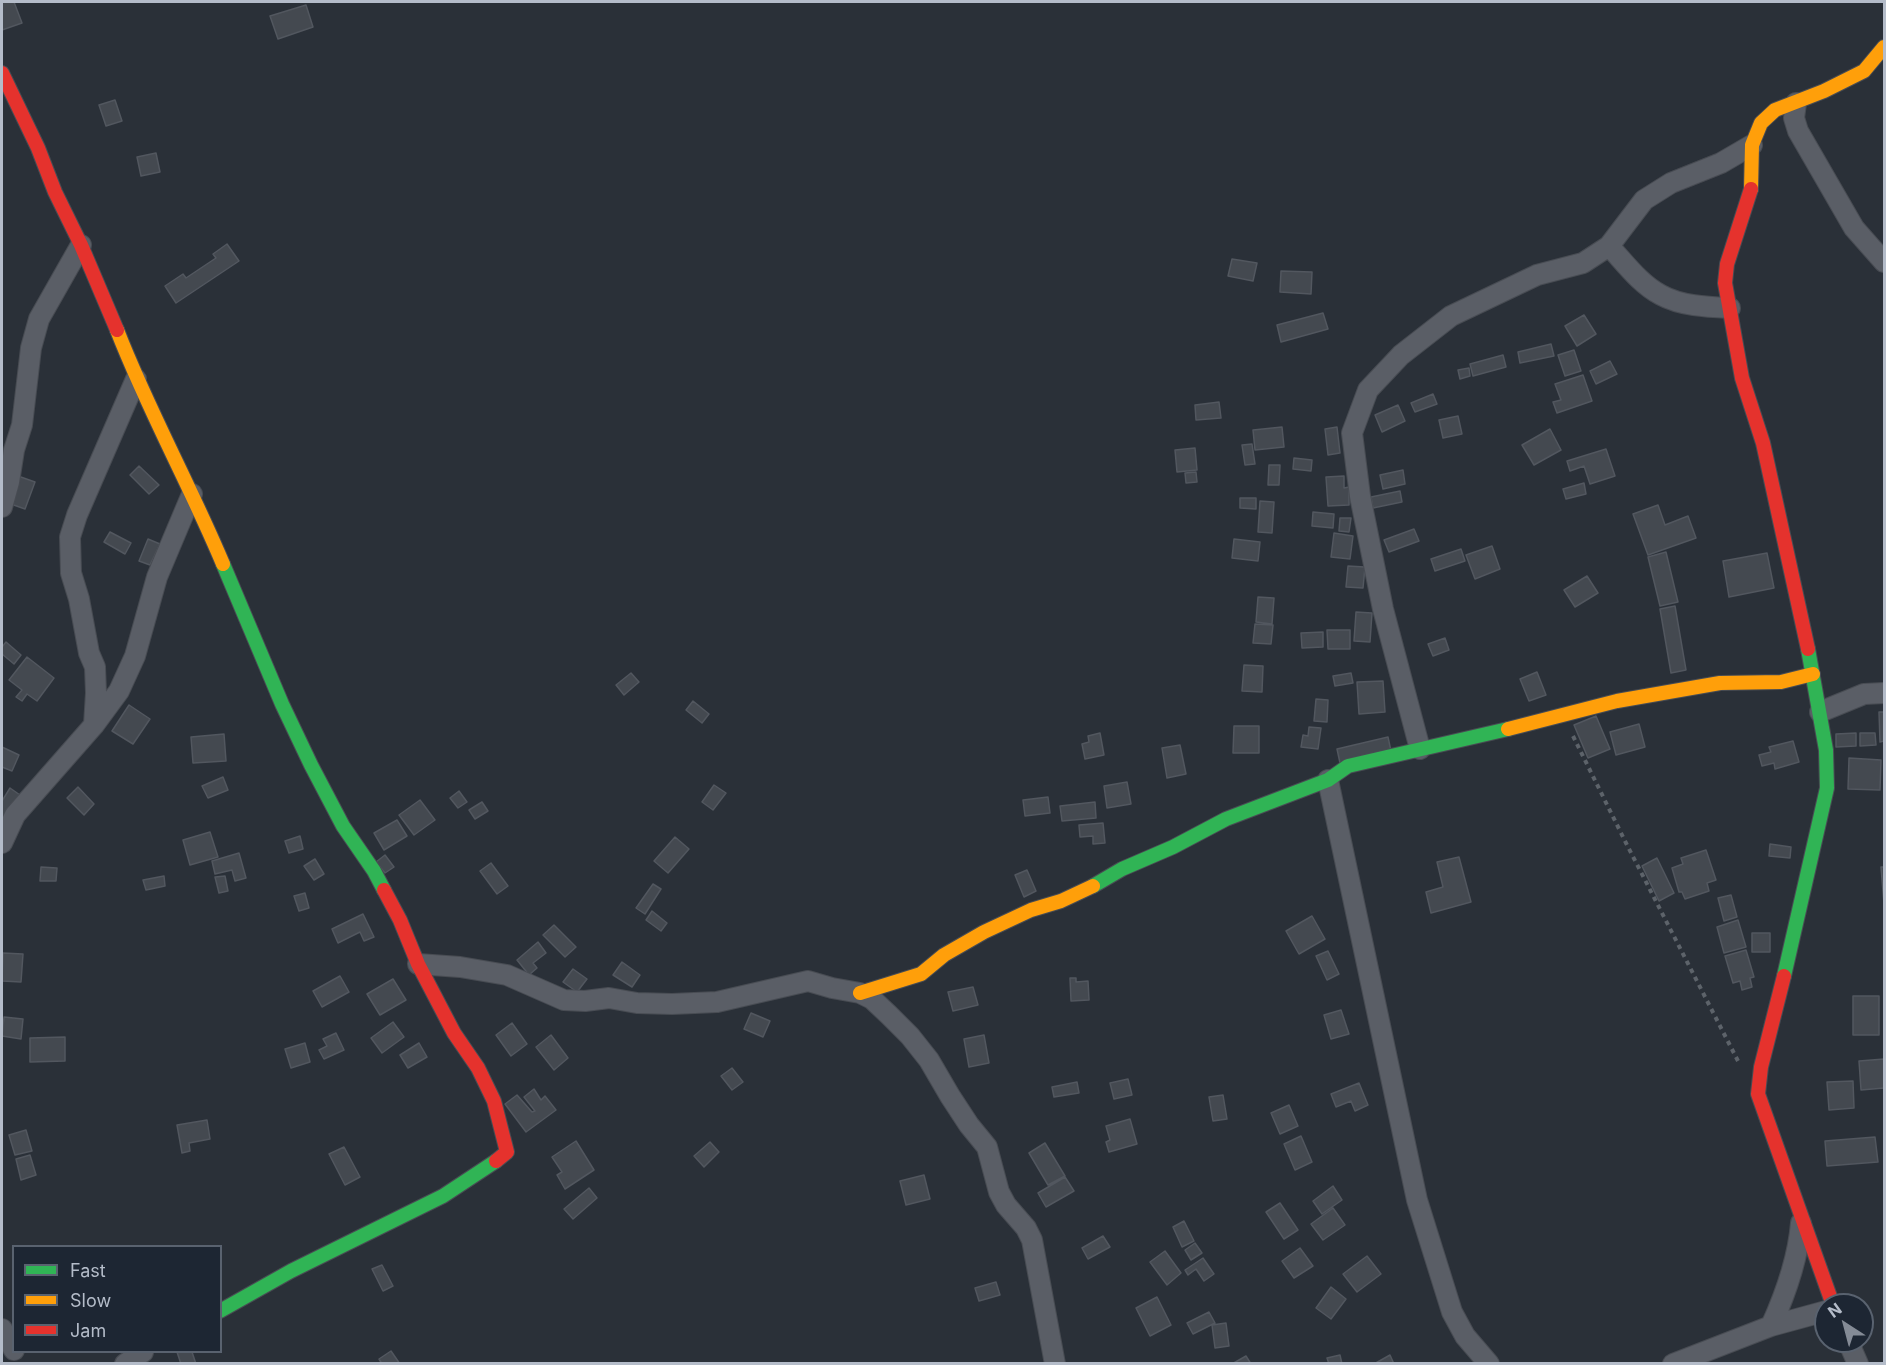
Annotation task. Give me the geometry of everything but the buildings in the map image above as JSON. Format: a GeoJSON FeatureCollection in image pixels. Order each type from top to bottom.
{"type":"FeatureCollection","features":[{"type":"Feature","properties":{"kind":"street"},"geometry":{"type":"LineString","coordinates":[[1829,1293],[1758,1094],[1761,1067],[1801,906],[1827,788],[1826,750],[1813,674],[1763,442],[1742,378],[1725,283],[1727,264],[1751,191],[1752,145],[1761,123],[1774,110],[1796,103],[1864,71],[1884,47]]}},
{"type":"Feature","properties":{"kind":"street"},"geometry":{"type":"LineString","coordinates":[[2,73],[38,148],[55,192],[112,315],[136,379],[192,494],[310,765],[343,826],[374,871],[454,1033],[478,1068],[494,1101],[507,1152],[442,1197],[291,1271],[222,1310]]}},
{"type":"Feature","properties":{"kind":"street"},"geometry":{"type":"LineString","coordinates":[[1796,103],[1794,118],[1798,131],[1854,228],[1884,262]]}},
{"type":"Feature","properties":{"kind":"street"},"geometry":{"type":"LineString","coordinates":[[1419,749],[1383,609],[1360,496],[1352,433],[1368,390],[1401,355],[1451,316],[1537,275],[1583,263],[1609,246],[1644,200],[1671,183],[1720,163],[1752,145]]}},
{"type":"Feature","properties":{"kind":"street"},"geometry":{"type":"LineString","coordinates":[[2,507],[14,450],[22,425],[31,348],[39,319],[81,245]]}},
{"type":"Feature","properties":{"kind":"street"},"geometry":{"type":"LineString","coordinates":[[1609,246],[1636,276],[1661,295],[1698,307],[1730,308]]}},
{"type":"Feature","properties":{"kind":"street"},"geometry":{"type":"LineString","coordinates":[[94,724],[95,667],[89,653],[80,599],[71,573],[70,537],[77,515],[136,379]]}},
{"type":"Feature","properties":{"kind":"street"},"geometry":{"type":"LineString","coordinates":[[2,843],[15,815],[94,724],[119,691],[135,656],[157,577],[192,494]]}},
{"type":"Feature","properties":{"kind":"street"},"geometry":{"type":"LineString","coordinates":[[860,993],[921,974],[944,955],[984,932],[1031,910],[1061,902],[1122,869],[1173,847],[1226,819],[1328,780],[1348,766],[1564,716],[1617,701],[1720,683],[1781,682],[1813,674]]}},
{"type":"Feature","properties":{"kind":"street"},"geometry":{"type":"LineString","coordinates":[[1820,712],[1864,694],[1884,693]]}},
{"type":"Feature","properties":{"kind":"street"},"geometry":{"type":"LineString","coordinates":[[1328,780],[1417,1200],[1452,1312],[1465,1336],[1489,1364]]}},
{"type":"Feature","properties":{"kind":"street"},"geometry":{"type":"LineString","coordinates":[[418,964],[460,967],[507,975],[564,1000],[585,1001],[609,998],[637,1003],[717,1002],[808,981],[860,993],[872,999],[910,1036],[930,1060],[969,1125],[987,1147],[1002,1198],[1026,1228],[1032,1240],[1055,1364]]}},
{"type":"Feature","properties":{"kind":"street"},"geometry":{"type":"LineString","coordinates":[[1771,1326],[1788,1285],[1800,1241],[1802,1216]]}},
{"type":"Feature","properties":{"kind":"street"},"geometry":{"type":"LineString","coordinates":[[1673,1364],[1771,1326],[1814,1314]]}},
{"type":"Feature","properties":{"kind":"street"},"geometry":{"type":"LineString","coordinates":[[2,1329],[12,1347]]}},
{"type":"Feature","properties":{"kind":"street"},"geometry":{"type":"LineString","coordinates":[[125,1364],[142,1353]]}},
{"type":"Feature","properties":{"kind":"path"},"geometry":{"type":"LineString","coordinates":[[1564,716],[1626,843],[1739,1063]]}},
{"type":"Feature","properties":{"kind":"traffic: fast"},"geometry":{"type":"LineString","coordinates":[[223,564],[282,704],[311,765],[343,826],[374,871],[384,890]]}},
{"type":"Feature","properties":{"kind":"traffic: fast"},"geometry":{"type":"LineString","coordinates":[[1784,976],[1827,788],[1826,750],[1808,649]]}},
{"type":"Feature","properties":{"kind":"traffic: fast"},"geometry":{"type":"LineString","coordinates":[[1093,886],[1122,869],[1173,847],[1226,819],[1328,780],[1348,766],[1508,729]]}},
{"type":"Feature","properties":{"kind":"traffic: fast"},"geometry":{"type":"LineString","coordinates":[[222,1310],[291,1271],[443,1196],[496,1161]]}},
{"type":"Feature","properties":{"kind":"traffic: slow"},"geometry":{"type":"LineString","coordinates":[[1751,189],[1752,145],[1761,123],[1775,110],[1824,91],[1864,71],[1884,47]]}},
{"type":"Feature","properties":{"kind":"traffic: slow"},"geometry":{"type":"LineString","coordinates":[[117,330],[223,564]]}},
{"type":"Feature","properties":{"kind":"traffic: slow"},"geometry":{"type":"LineString","coordinates":[[1508,729],[1617,701],[1720,683],[1781,682],[1813,674]]}},
{"type":"Feature","properties":{"kind":"traffic: slow"},"geometry":{"type":"LineString","coordinates":[[860,993],[921,974],[944,955],[984,932],[1031,910],[1061,901],[1093,886]]}},
{"type":"Feature","properties":{"kind":"traffic: jam"},"geometry":{"type":"LineString","coordinates":[[2,73],[38,148],[55,192],[81,245],[117,330]]}},
{"type":"Feature","properties":{"kind":"traffic: jam"},"geometry":{"type":"LineString","coordinates":[[1751,189],[1727,264],[1725,283],[1742,378],[1763,443],[1808,649]]}},
{"type":"Feature","properties":{"kind":"traffic: jam"},"geometry":{"type":"LineString","coordinates":[[384,890],[400,920],[418,964],[454,1033],[478,1068],[494,1101],[507,1152],[496,1161]]}},
{"type":"Feature","properties":{"kind":"traffic: jam"},"geometry":{"type":"LineString","coordinates":[[1784,976],[1761,1067],[1758,1094],[1829,1293]]}}]}
